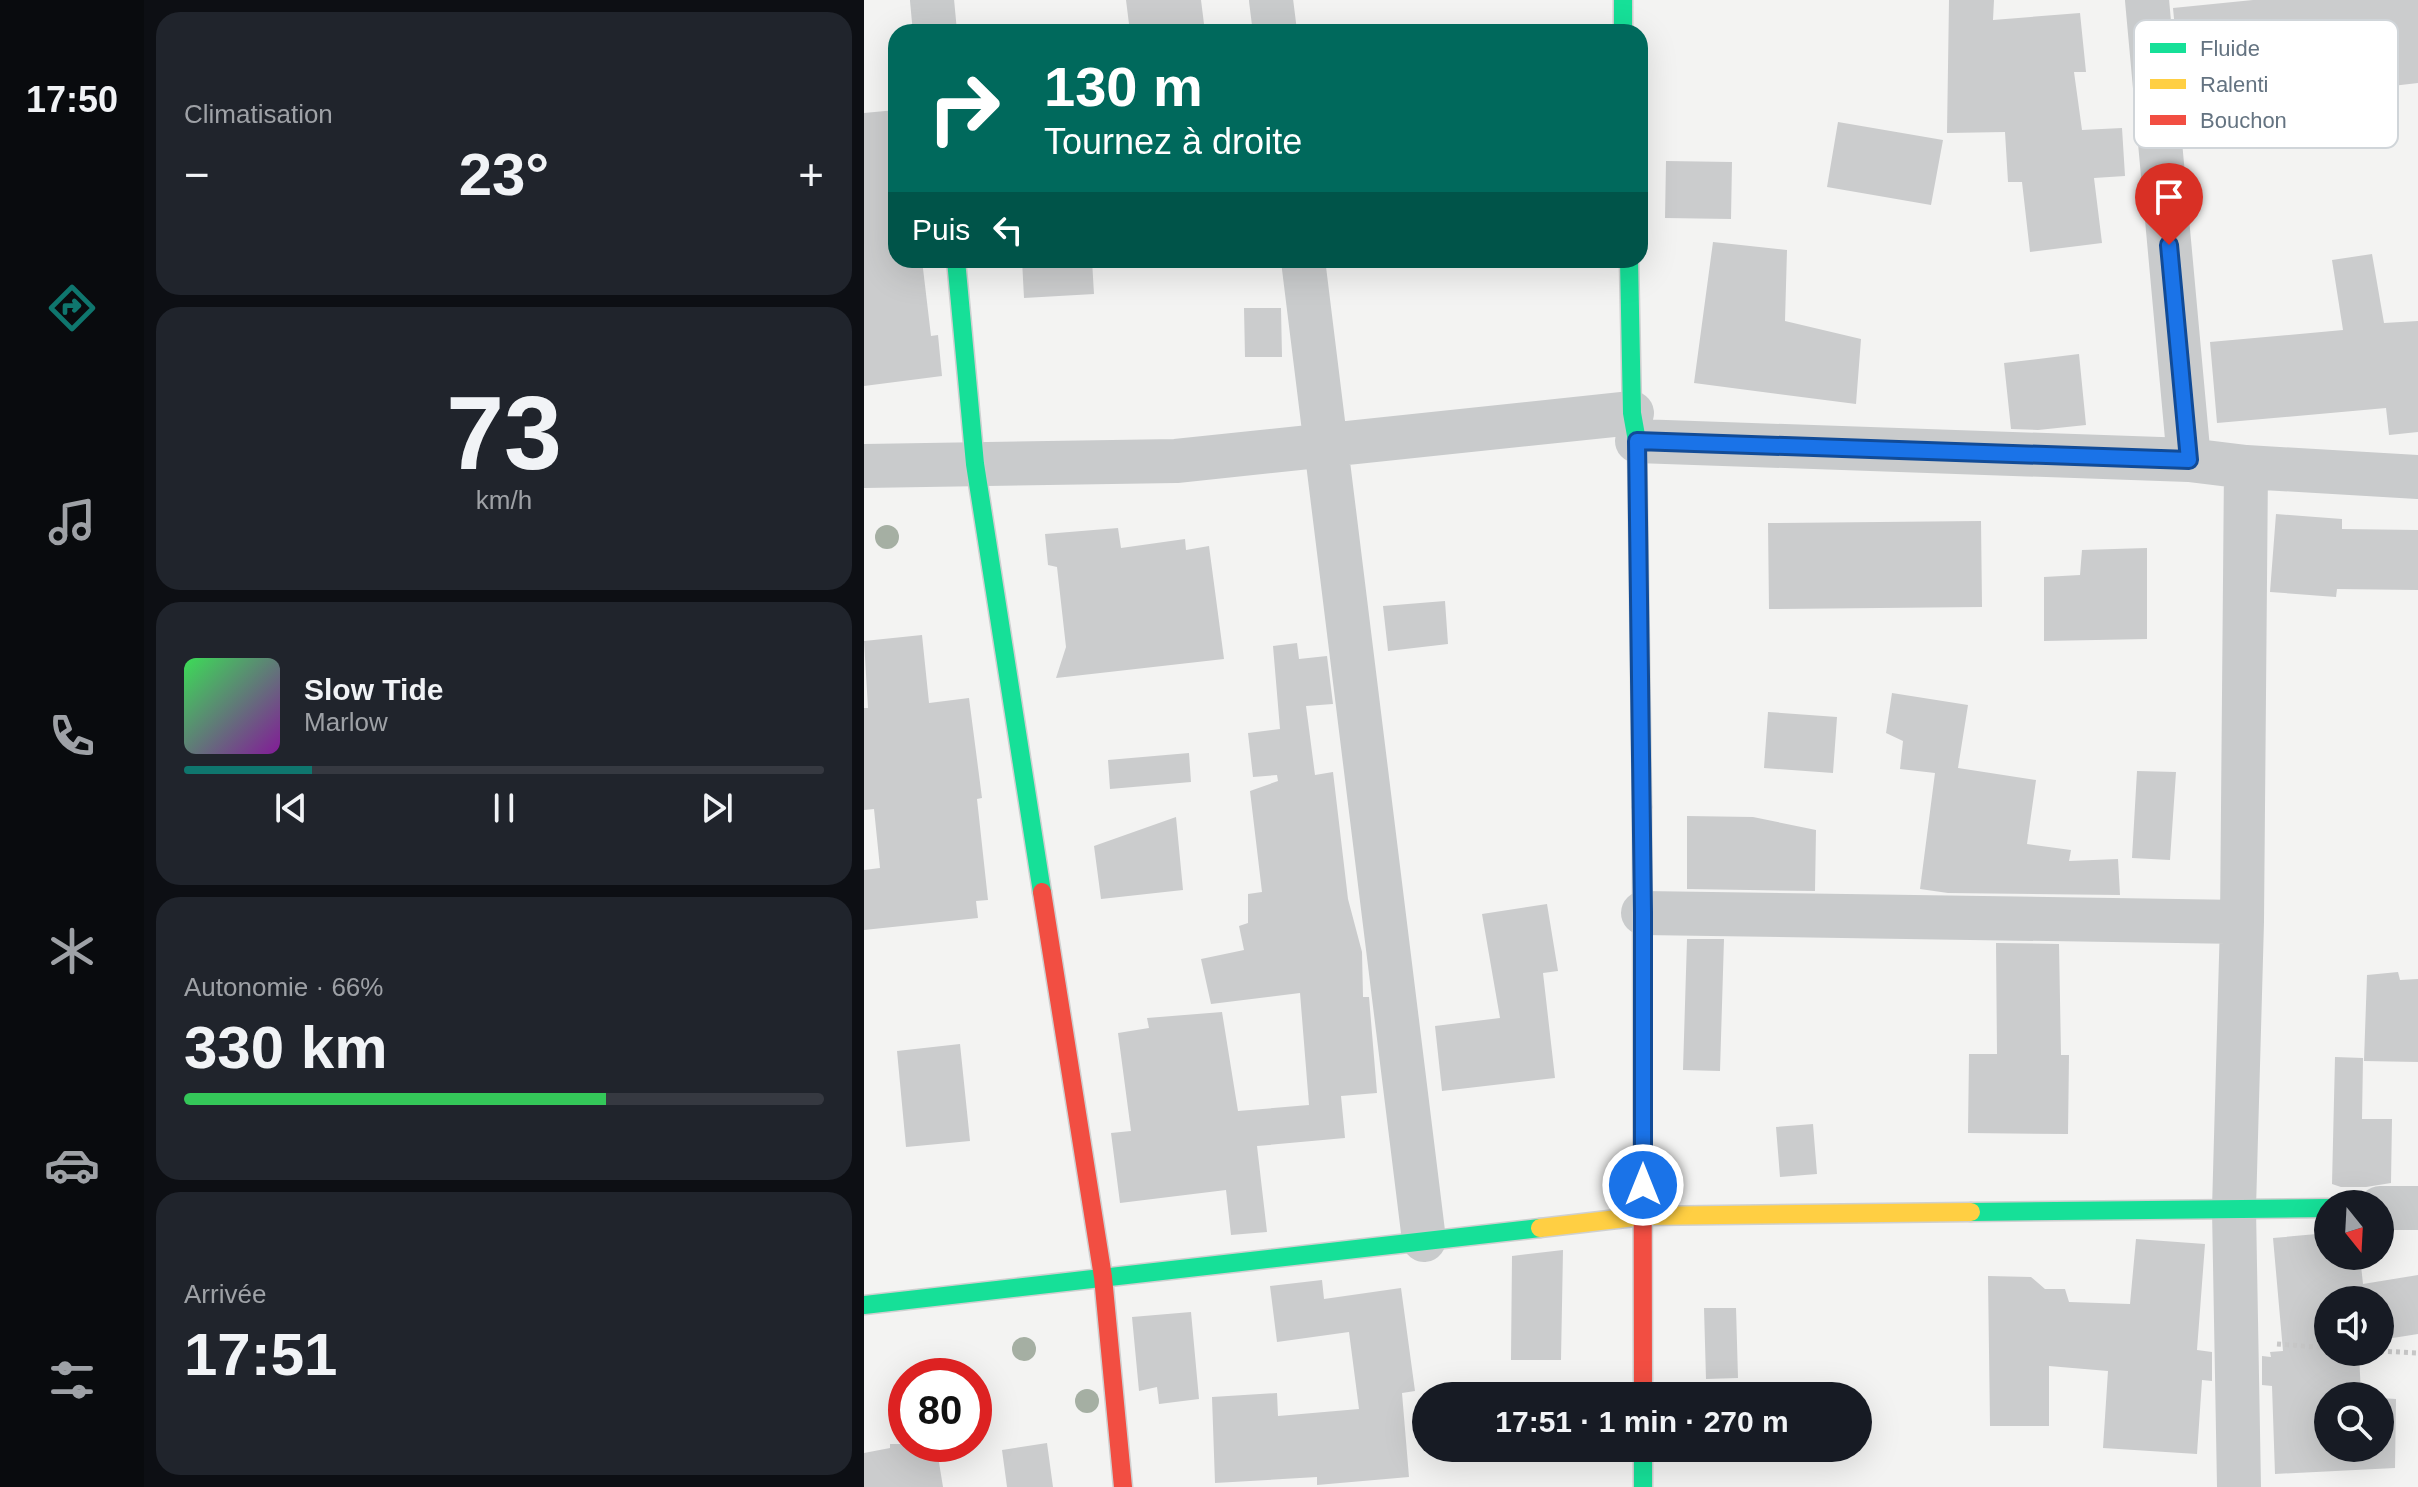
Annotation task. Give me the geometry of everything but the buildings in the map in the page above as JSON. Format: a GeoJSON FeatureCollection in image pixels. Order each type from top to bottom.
{"type":"FeatureCollection","features":[{"type":"Feature","properties":{"kind":"main road"},"geometry":{"type":"LineString","coordinates":[[1623,0],[1623,24]]}},
{"type":"Feature","properties":{"kind":"main road"},"geometry":{"type":"LineString","coordinates":[[957,268],[975,464],[1103,1277],[1123,1487]]}},
{"type":"Feature","properties":{"kind":"main road"},"geometry":{"type":"LineString","coordinates":[[1629,268],[1643,913],[1643,1382]]}},
{"type":"Feature","properties":{"kind":"main road"},"geometry":{"type":"LineString","coordinates":[[864,1305],[1643,1216],[2314,1208]]}},
{"type":"Feature","properties":{"kind":"main road"},"geometry":{"type":"LineString","coordinates":[[1643,1462],[1643,1487]]}},
{"type":"Feature","properties":{"kind":"street"},"geometry":{"type":"LineString","coordinates":[[932,0],[934,24]]}},
{"type":"Feature","properties":{"kind":"street"},"geometry":{"type":"LineString","coordinates":[[1271,0],[1274,24]]}},
{"type":"Feature","properties":{"kind":"street"},"geometry":{"type":"LineString","coordinates":[[2147,0],[2149,20]]}},
{"type":"Feature","properties":{"kind":"street"},"geometry":{"type":"LineString","coordinates":[[2161,148],[2189,460]]}},
{"type":"Feature","properties":{"kind":"street"},"geometry":{"type":"LineString","coordinates":[[1304,268],[1424,1240]]}},
{"type":"Feature","properties":{"kind":"street"},"geometry":{"type":"LineString","coordinates":[[864,466],[1176,461],[1326,446],[1634,427],[2418,477]]}},
{"type":"Feature","properties":{"kind":"street"},"geometry":{"type":"LineString","coordinates":[[2239,1487],[2234,1209],[2242,922],[2246,467]]}},
{"type":"Feature","properties":{"kind":"street"},"geometry":{"type":"LineString","coordinates":[[1643,913],[2242,922]]}},
{"type":"Feature","properties":{"kind":"street"},"geometry":{"type":"LineString","coordinates":[[2394,1208],[2418,1208]]}},
{"type":"Feature","properties":{"kind":"path"},"geometry":{"type":"LineString","coordinates":[[2236,1341],[2314,1347]]}},
{"type":"Feature","properties":{"kind":"path"},"geometry":{"type":"LineString","coordinates":[[2394,1352],[2418,1353]]}},
{"type":"Feature","properties":{"kind":"traffic: fast"},"geometry":{"type":"LineString","coordinates":[[1623,0],[1623,24]]}},
{"type":"Feature","properties":{"kind":"traffic: fast"},"geometry":{"type":"LineString","coordinates":[[957,268],[975,464],[1042,892]]}},
{"type":"Feature","properties":{"kind":"traffic: fast"},"geometry":{"type":"LineString","coordinates":[[1629,268],[1632,413],[1637,441],[1642,807]]}},
{"type":"Feature","properties":{"kind":"traffic: fast"},"geometry":{"type":"LineString","coordinates":[[1971,1212],[2314,1208]]}},
{"type":"Feature","properties":{"kind":"traffic: fast"},"geometry":{"type":"LineString","coordinates":[[864,1305],[1540,1228]]}},
{"type":"Feature","properties":{"kind":"traffic: fast"},"geometry":{"type":"LineString","coordinates":[[1643,1462],[1643,1487]]}},
{"type":"Feature","properties":{"kind":"traffic: slow"},"geometry":{"type":"LineString","coordinates":[[1540,1228],[1643,1216],[1971,1212]]}},
{"type":"Feature","properties":{"kind":"traffic: jam"},"geometry":{"type":"LineString","coordinates":[[1642,807],[1643,1382]]}},
{"type":"Feature","properties":{"kind":"traffic: jam"},"geometry":{"type":"LineString","coordinates":[[1042,892],[1103,1277],[1123,1487]]}},
{"type":"Feature","properties":{"kind":"route"},"geometry":{"type":"LineString","coordinates":[[1643,1185],[1637,441],[2189,460],[2169,245]]}}]}
